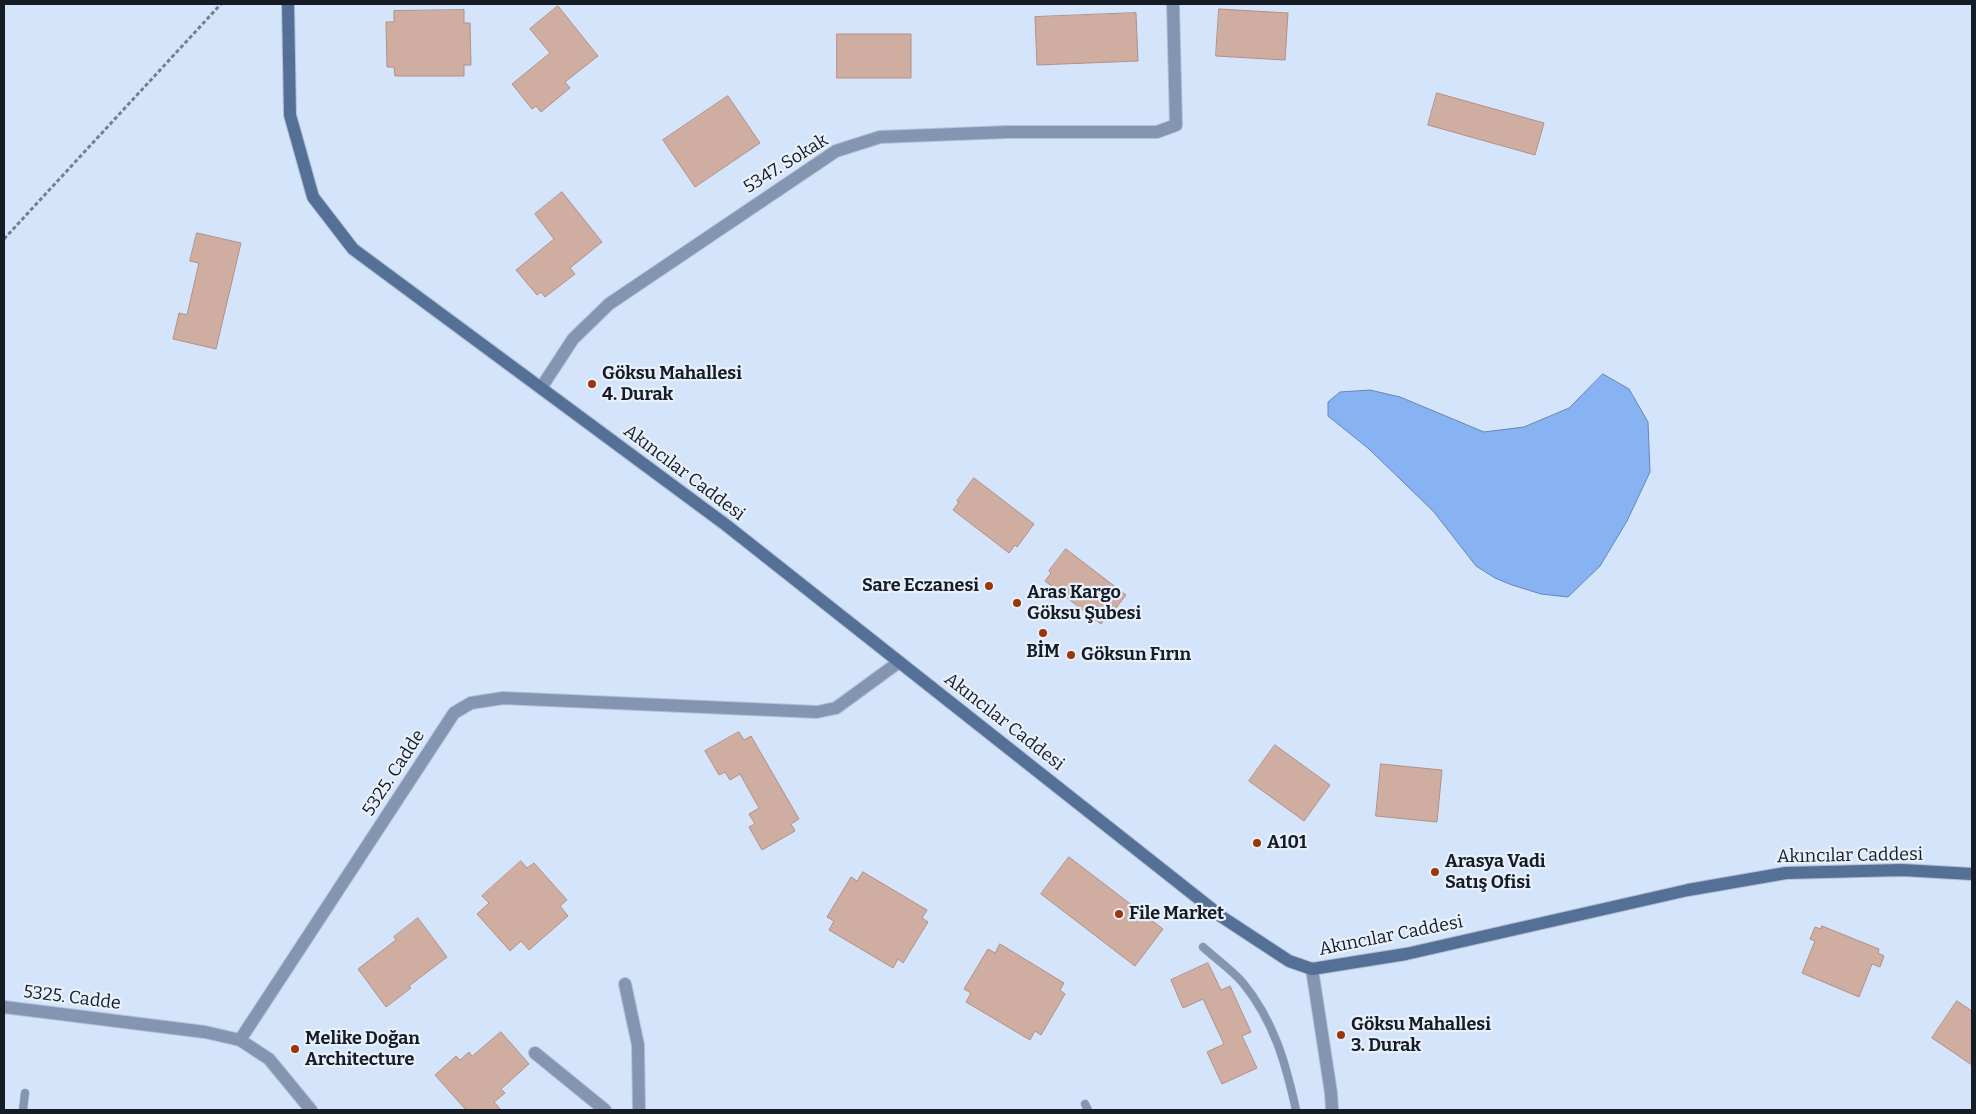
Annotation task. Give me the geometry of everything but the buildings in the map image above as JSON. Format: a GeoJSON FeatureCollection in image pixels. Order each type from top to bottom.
{"type":"FeatureCollection","features":[{"type":"Feature","properties":{"kind":"street","name":"Akıncılar Caddesi"},"geometry":{"type":"LineString","coordinates":[[288,4],[290,115],[312,197],[353,248],[726,525],[1222,917],[1289,961],[1312,969],[1406,954],[1688,890],[1786,872],[1902,870],[1972,874]]}},
{"type":"Feature","properties":{"kind":"street","name":"5347. Sokak"},"geometry":{"type":"LineString","coordinates":[[541,388],[573,339],[609,304],[836,151],[880,137],[1008,132],[1157,132],[1176,125],[1173,4]]}},
{"type":"Feature","properties":{"kind":"street","name":"5325. Cadde"},"geometry":{"type":"LineString","coordinates":[[4,1007],[205,1032],[240,1040],[454,713],[471,703],[502,698],[817,712],[836,708],[899,662]]}},
{"type":"Feature","properties":{"kind":"street"},"geometry":{"type":"LineString","coordinates":[[1312,969],[1332,1110]]}},
{"type":"Feature","properties":{"kind":"street"},"geometry":{"type":"LineString","coordinates":[[625,984],[638,1045],[639,1110]]}},
{"type":"Feature","properties":{"kind":"street"},"geometry":{"type":"LineString","coordinates":[[240,1040],[269,1059],[311,1110]]}},
{"type":"Feature","properties":{"kind":"street"},"geometry":{"type":"LineString","coordinates":[[535,1053],[605,1110]]}},
{"type":"Feature","properties":{"kind":"lane"},"geometry":{"type":"LineString","coordinates":[[1203,947],[1243,983],[1265,1017],[1284,1059],[1296,1110]]}},
{"type":"Feature","properties":{"kind":"lane"},"geometry":{"type":"LineString","coordinates":[[23,1110],[25,1093]]}},
{"type":"Feature","properties":{"kind":"path"},"geometry":{"type":"LineString","coordinates":[[4,239],[221,4]]}},
{"type":"Feature","properties":{"kind":"water"},"geometry":{"type":"Polygon","coordinates":[[[1603,374],[1629,389],[1648,422],[1650,472],[1627,521],[1600,566],[1568,597],[1541,594],[1512,585],[1495,578],[1476,566],[1434,512],[1369,449],[1328,416],[1328,402],[1340,392],[1370,390],[1400,397],[1484,432],[1524,427],[1569,408],[1603,374]]]}},
{"type":"Feature","properties":{"kind":"place","name":"Göksu Mahallesi 4. Durak"},"geometry":{"type":"Point","coordinates":[592,384]}},
{"type":"Feature","properties":{"kind":"place","name":"Sare Eczanesi"},"geometry":{"type":"Point","coordinates":[989,586]}},
{"type":"Feature","properties":{"kind":"place","name":"Aras Kargo Göksu Şubesi"},"geometry":{"type":"Point","coordinates":[1017,603]}},
{"type":"Feature","properties":{"kind":"place","name":"BİM"},"geometry":{"type":"Point","coordinates":[1043,633]}},
{"type":"Feature","properties":{"kind":"place","name":"Göksun Fırın"},"geometry":{"type":"Point","coordinates":[1071,655]}},
{"type":"Feature","properties":{"kind":"place","name":"A101"},"geometry":{"type":"Point","coordinates":[1257,843]}},
{"type":"Feature","properties":{"kind":"place","name":"Arasya Vadi Satış Ofisi"},"geometry":{"type":"Point","coordinates":[1435,872]}},
{"type":"Feature","properties":{"kind":"place","name":"File Market"},"geometry":{"type":"Point","coordinates":[1119,914]}},
{"type":"Feature","properties":{"kind":"place","name":"Göksu Mahallesi 3. Durak"},"geometry":{"type":"Point","coordinates":[1341,1035]}},
{"type":"Feature","properties":{"kind":"place","name":"Melike Doğan Architecture"},"geometry":{"type":"Point","coordinates":[295,1049]}}]}
